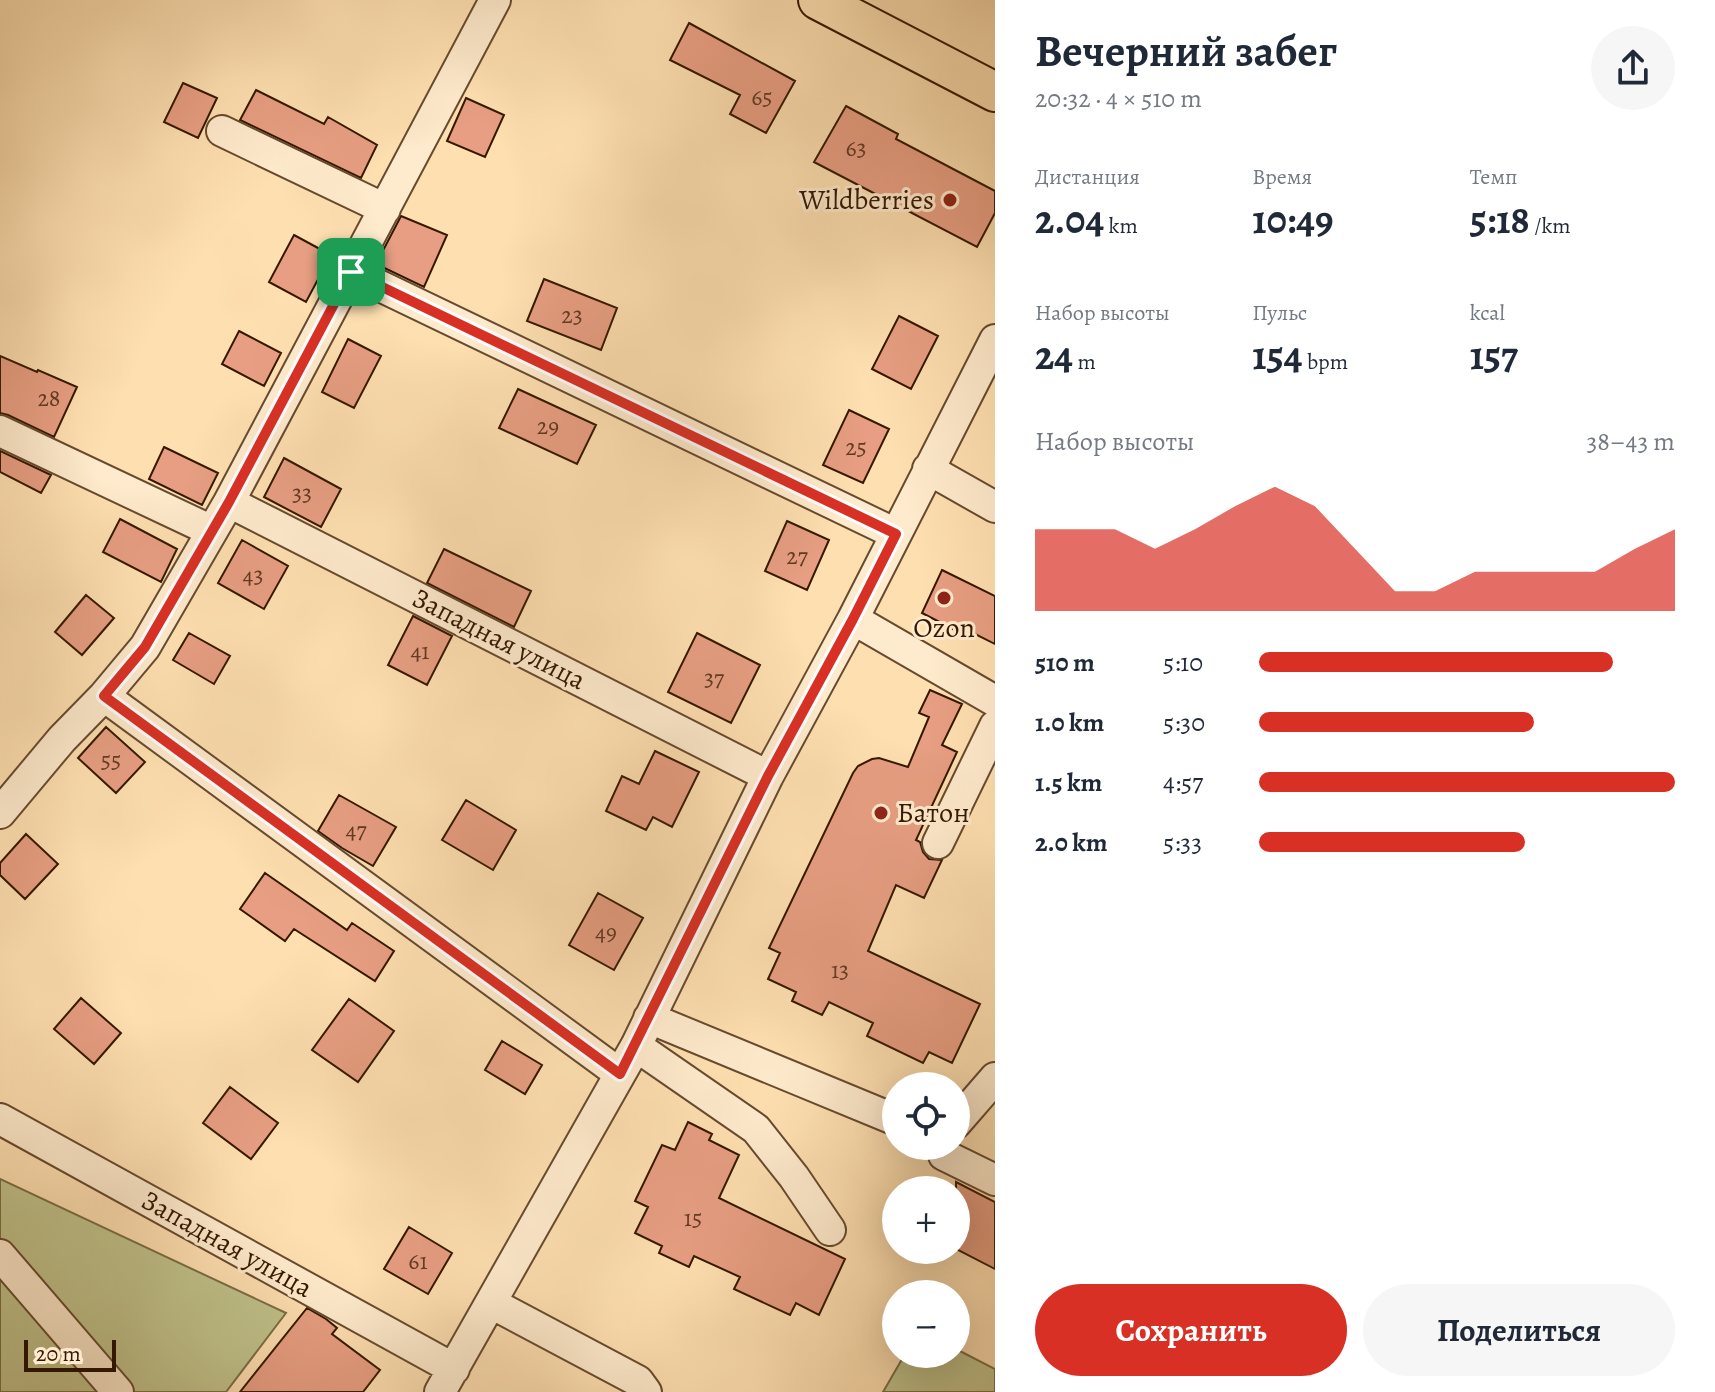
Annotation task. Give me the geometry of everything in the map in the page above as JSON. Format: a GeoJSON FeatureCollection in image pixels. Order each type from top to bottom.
{"type":"FeatureCollection","features":[{"type":"Feature","properties":{"kind":"main road"},"geometry":{"type":"LineString","coordinates":[[835,4],[995,92]]}},
{"type":"Feature","properties":{"kind":"street"},"geometry":{"type":"LineString","coordinates":[[0,813],[145,647],[229,502],[495,0]]}},
{"type":"Feature","properties":{"kind":"street"},"geometry":{"type":"LineString","coordinates":[[222,131],[385,209]]}},
{"type":"Feature","properties":{"kind":"street"},"geometry":{"type":"LineString","coordinates":[[351,272],[896,534]]}},
{"type":"Feature","properties":{"kind":"street"},"geometry":{"type":"LineString","coordinates":[[447,1380],[636,1046],[768,776],[853,619],[995,340]]}},
{"type":"Feature","properties":{"kind":"street"},"geometry":{"type":"LineString","coordinates":[[0,431],[212,531]]}},
{"type":"Feature","properties":{"kind":"street"},"geometry":{"type":"LineString","coordinates":[[928,469],[995,507]]}},
{"type":"Feature","properties":{"kind":"street","name":"Западная улица"},"geometry":{"type":"LineString","coordinates":[[229,502],[768,776]]}},
{"type":"Feature","properties":{"kind":"street"},"geometry":{"type":"LineString","coordinates":[[853,619],[995,701]]}},
{"type":"Feature","properties":{"kind":"street"},"geometry":{"type":"LineString","coordinates":[[104,696],[620,1074]]}},
{"type":"Feature","properties":{"kind":"street"},"geometry":{"type":"LineString","coordinates":[[938,843],[995,726]]}},
{"type":"Feature","properties":{"kind":"street"},"geometry":{"type":"LineString","coordinates":[[649,1018],[882,1114]]}},
{"type":"Feature","properties":{"kind":"street"},"geometry":{"type":"LineString","coordinates":[[636,1046],[756,1129],[830,1230]]}},
{"type":"Feature","properties":{"kind":"street"},"geometry":{"type":"LineString","coordinates":[[970,1107],[995,1078]]}},
{"type":"Feature","properties":{"kind":"street","name":"Западная улица"},"geometry":{"type":"LineString","coordinates":[[0,1119],[447,1380]]}},
{"type":"Feature","properties":{"kind":"street"},"geometry":{"type":"LineString","coordinates":[[954,1160],[995,1180]]}},
{"type":"Feature","properties":{"kind":"street"},"geometry":{"type":"LineString","coordinates":[[0,1255],[118,1392]]}},
{"type":"Feature","properties":{"kind":"street"},"geometry":{"type":"LineString","coordinates":[[491,1303],[638,1381],[646,1392]]}},
{"type":"Feature","properties":{"kind":"green space"},"geometry":{"type":"Polygon","coordinates":[[[0,1179],[286,1313],[226,1392],[0,1392],[0,1179]]]}},
{"type":"Feature","properties":{"kind":"green space"},"geometry":{"type":"Polygon","coordinates":[[[970,1356],[995,1369],[995,1392],[883,1392],[897,1368],[970,1368],[970,1356]]]}},
{"type":"Feature","properties":{"kind":"building"},"geometry":{"type":"Polygon","coordinates":[[[689,23],[795,81],[766,133],[730,114],[740,95],[670,60],[689,23]]]}},
{"type":"Feature","properties":{"kind":"building"},"geometry":{"type":"Polygon","coordinates":[[[183,83],[217,98],[198,138],[164,122],[183,83]]]}},
{"type":"Feature","properties":{"kind":"building"},"geometry":{"type":"Polygon","coordinates":[[[256,90],[324,124],[328,117],[377,145],[361,178],[240,120],[256,90]]]}},
{"type":"Feature","properties":{"kind":"building"},"geometry":{"type":"Polygon","coordinates":[[[466,98],[504,115],[485,157],[447,141],[466,98]]]}},
{"type":"Feature","properties":{"kind":"building"},"geometry":{"type":"Polygon","coordinates":[[[846,106],[898,134],[896,139],[995,191],[995,213],[977,247],[814,162],[846,106]]]}},
{"type":"Feature","properties":{"kind":"building"},"geometry":{"type":"Polygon","coordinates":[[[401,216],[447,235],[424,287],[376,264],[401,216]]]}},
{"type":"Feature","properties":{"kind":"building"},"geometry":{"type":"Polygon","coordinates":[[[294,235],[331,255],[306,302],[269,282],[294,235]]]}},
{"type":"Feature","properties":{"kind":"building"},"geometry":{"type":"Polygon","coordinates":[[[544,279],[617,308],[601,350],[527,321],[544,279]]]}},
{"type":"Feature","properties":{"kind":"building"},"geometry":{"type":"Polygon","coordinates":[[[899,316],[938,336],[911,389],[872,369],[899,316]]]}},
{"type":"Feature","properties":{"kind":"building"},"geometry":{"type":"Polygon","coordinates":[[[239,331],[281,353],[264,386],[222,364],[239,331]]]}},
{"type":"Feature","properties":{"kind":"building"},"geometry":{"type":"Polygon","coordinates":[[[348,339],[381,356],[354,408],[322,392],[348,339]]]}},
{"type":"Feature","properties":{"kind":"building"},"geometry":{"type":"Polygon","coordinates":[[[0,356],[77,387],[54,437],[0,413],[0,356]]]}},
{"type":"Feature","properties":{"kind":"building"},"geometry":{"type":"Polygon","coordinates":[[[518,389],[596,425],[577,464],[499,428],[518,389]]]}},
{"type":"Feature","properties":{"kind":"building"},"geometry":{"type":"Polygon","coordinates":[[[849,410],[889,429],[863,483],[823,465],[849,410]]]}},
{"type":"Feature","properties":{"kind":"building"},"geometry":{"type":"Polygon","coordinates":[[[164,447],[218,473],[202,505],[149,479],[164,447]]]}},
{"type":"Feature","properties":{"kind":"building"},"geometry":{"type":"Polygon","coordinates":[[[0,451],[51,475],[41,493],[0,472],[0,451]]]}},
{"type":"Feature","properties":{"kind":"building"},"geometry":{"type":"Polygon","coordinates":[[[284,458],[341,489],[321,527],[264,497],[284,458]]]}},
{"type":"Feature","properties":{"kind":"building"},"geometry":{"type":"Polygon","coordinates":[[[120,519],[177,549],[161,582],[103,552],[120,519]]]}},
{"type":"Feature","properties":{"kind":"building"},"geometry":{"type":"Polygon","coordinates":[[[787,521],[829,540],[807,590],[765,571],[787,521]]]}},
{"type":"Feature","properties":{"kind":"building"},"geometry":{"type":"Polygon","coordinates":[[[242,540],[288,566],[264,609],[218,583],[242,540]]]}},
{"type":"Feature","properties":{"kind":"building"},"geometry":{"type":"Polygon","coordinates":[[[444,549],[531,591],[514,627],[427,583],[444,549]]]}},
{"type":"Feature","properties":{"kind":"building"},"geometry":{"type":"Polygon","coordinates":[[[942,570],[995,596],[995,644],[957,625],[955,630],[922,613],[942,570]]]}},
{"type":"Feature","properties":{"kind":"building"},"geometry":{"type":"Polygon","coordinates":[[[86,595],[114,618],[82,655],[55,632],[86,595]]]}},
{"type":"Feature","properties":{"kind":"building"},"geometry":{"type":"Polygon","coordinates":[[[413,616],[452,636],[427,685],[388,665],[413,616]]]}},
{"type":"Feature","properties":{"kind":"building"},"geometry":{"type":"Polygon","coordinates":[[[189,633],[230,656],[214,684],[173,660],[189,633]]]}},
{"type":"Feature","properties":{"kind":"building"},"geometry":{"type":"Polygon","coordinates":[[[697,633],[760,665],[731,723],[668,692],[697,633]]]}},
{"type":"Feature","properties":{"kind":"building"},"geometry":{"type":"Polygon","coordinates":[[[930,690],[962,704],[942,745],[957,752],[916,840],[929,859],[942,860],[924,898],[896,885],[868,951],[980,1004],[952,1063],[929,1052],[923,1063],[867,1036],[873,1023],[829,1002],[822,1015],[792,1001],[796,992],[768,979],[780,953],[769,948],[853,773],[858,766],[879,758],[908,767],[929,717],[919,713],[930,690]]]}},
{"type":"Feature","properties":{"kind":"building"},"geometry":{"type":"Polygon","coordinates":[[[106,727],[145,762],[116,793],[78,758],[106,727]]]}},
{"type":"Feature","properties":{"kind":"building"},"geometry":{"type":"Polygon","coordinates":[[[655,751],[699,772],[672,827],[653,817],[646,830],[606,811],[622,776],[639,784],[655,751]]]}},
{"type":"Feature","properties":{"kind":"building"},"geometry":{"type":"Polygon","coordinates":[[[339,795],[396,827],[373,866],[318,831],[339,795]]]}},
{"type":"Feature","properties":{"kind":"building"},"geometry":{"type":"Polygon","coordinates":[[[466,800],[516,830],[493,870],[442,840],[466,800]]]}},
{"type":"Feature","properties":{"kind":"building"},"geometry":{"type":"Polygon","coordinates":[[[26,834],[58,864],[25,899],[0,875],[0,863],[26,834]]]}},
{"type":"Feature","properties":{"kind":"building"},"geometry":{"type":"Polygon","coordinates":[[[265,873],[347,930],[352,923],[394,951],[375,981],[294,929],[285,941],[240,909],[265,873]]]}},
{"type":"Feature","properties":{"kind":"building"},"geometry":{"type":"Polygon","coordinates":[[[598,893],[643,918],[614,970],[569,945],[598,893]]]}},
{"type":"Feature","properties":{"kind":"building"},"geometry":{"type":"Polygon","coordinates":[[[81,998],[121,1033],[94,1064],[54,1029],[81,998]]]}},
{"type":"Feature","properties":{"kind":"building"},"geometry":{"type":"Polygon","coordinates":[[[349,999],[394,1031],[358,1082],[312,1050],[349,999]]]}},
{"type":"Feature","properties":{"kind":"building"},"geometry":{"type":"Polygon","coordinates":[[[502,1041],[542,1065],[525,1094],[485,1070],[502,1041]]]}},
{"type":"Feature","properties":{"kind":"building"},"geometry":{"type":"Polygon","coordinates":[[[230,1087],[278,1123],[251,1159],[203,1123],[230,1087]]]}},
{"type":"Feature","properties":{"kind":"building"},"geometry":{"type":"Polygon","coordinates":[[[688,1122],[712,1134],[709,1140],[739,1155],[719,1198],[845,1259],[819,1315],[796,1303],[790,1315],[734,1289],[740,1277],[694,1256],[689,1267],[659,1253],[662,1246],[635,1233],[648,1207],[635,1201],[662,1145],[675,1150],[688,1122]]]}},
{"type":"Feature","properties":{"kind":"building"},"geometry":{"type":"Polygon","coordinates":[[[970,1189],[995,1202],[995,1269],[970,1256],[970,1189]]]}},
{"type":"Feature","properties":{"kind":"building"},"geometry":{"type":"Polygon","coordinates":[[[409,1227],[452,1253],[428,1294],[384,1269],[409,1227]]]}},
{"type":"Feature","properties":{"kind":"building"},"geometry":{"type":"Polygon","coordinates":[[[307,1308],[337,1328],[332,1334],[380,1370],[363,1392],[240,1392],[307,1308]]]}},
{"type":"Feature","properties":{"kind":"place","name":"Wildberries"},"geometry":{"type":"Point","coordinates":[950,200]}},
{"type":"Feature","properties":{"kind":"place","name":"Ozon"},"geometry":{"type":"Point","coordinates":[944,598]}},
{"type":"Feature","properties":{"kind":"place","name":"Батон"},"geometry":{"type":"Point","coordinates":[881,813]}},
{"type":"Feature","properties":{"kind":"route"},"geometry":{"type":"LineString","coordinates":[[351,272],[896,534],[768,776],[620,1074],[104,696],[145,647],[229,502],[351,272]]}}]}
